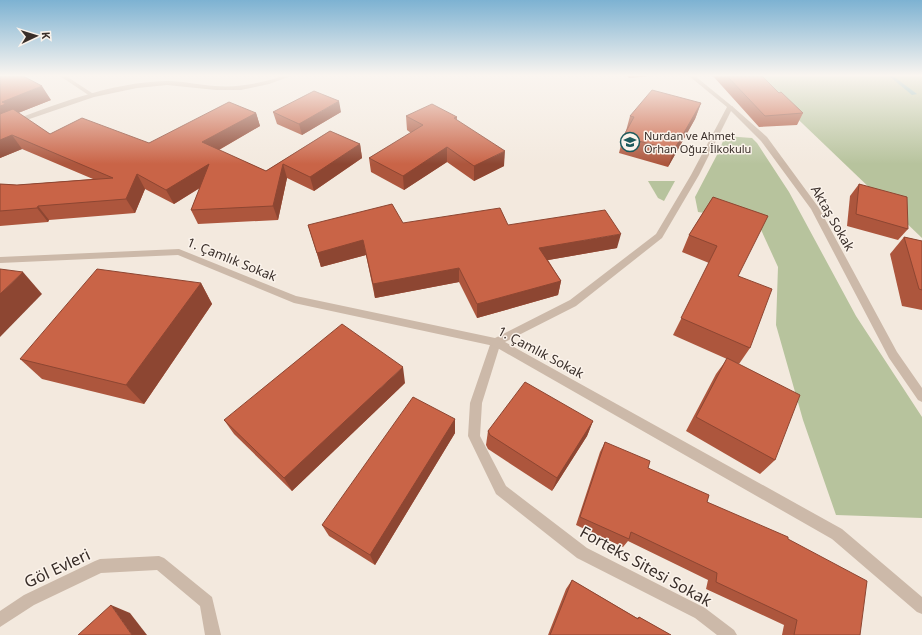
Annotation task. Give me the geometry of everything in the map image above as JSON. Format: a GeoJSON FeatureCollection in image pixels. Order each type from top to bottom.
{"type":"FeatureCollection","features":[{"type":"Feature","properties":{"kind":"street"},"geometry":{"type":"LineString","coordinates":[[0,127],[61,106]]}},
{"type":"Feature","properties":{"kind":"street"},"geometry":{"type":"LineString","coordinates":[[496,342],[573,303],[659,236],[696,175],[730,107]]}},
{"type":"Feature","properties":{"kind":"street","name":"Aktaş Sokak"},"geometry":{"type":"LineString","coordinates":[[730,107],[764,139],[815,208],[893,355],[922,397]]}},
{"type":"Feature","properties":{"kind":"street","name":"1. Çamlık Sokak"},"geometry":{"type":"LineString","coordinates":[[0,260],[178,252],[294,299],[496,342],[837,534],[922,607]]}},
{"type":"Feature","properties":{"kind":"street","name":"Forteks Sitesi Sokak"},"geometry":{"type":"LineString","coordinates":[[496,342],[476,403],[474,436],[501,490],[582,553],[700,613],[729,635]]}},
{"type":"Feature","properties":{"kind":"street","name":"Göl Evleri"},"geometry":{"type":"LineString","coordinates":[[0,620],[29,600],[100,566],[159,563],[207,602],[213,635]]}},
{"type":"Feature","properties":{"kind":"green space"},"geometry":{"type":"Polygon","coordinates":[[[784,106],[922,106],[922,238],[784,106]]]}},
{"type":"Feature","properties":{"kind":"green space"},"geometry":{"type":"Polygon","coordinates":[[[725,136],[752,138],[757,143],[789,192],[856,316],[922,417],[922,518],[836,515],[803,420],[776,325],[778,267],[757,221],[698,212],[695,197],[719,151],[725,136]]]}},
{"type":"Feature","properties":{"kind":"green space"},"geometry":{"type":"Polygon","coordinates":[[[648,181],[675,181],[664,201],[658,198],[648,181]]]}},
{"type":"Feature","properties":{"kind":"building"},"geometry":{"type":"Polygon","coordinates":[[[222,106],[238,106],[256,113],[202,142],[266,171],[330,131],[360,144],[310,177],[283,164],[273,206],[191,210],[209,164],[166,190],[137,174],[126,199],[38,206],[37,208],[0,211],[0,184],[17,185],[113,178],[12,135],[0,140],[0,114],[13,109],[50,134],[82,118],[149,143],[222,106]]]}},
{"type":"Feature","properties":{"kind":"building"},"geometry":{"type":"Polygon","coordinates":[[[285,106],[331,106],[299,124],[273,112],[285,106]]]}},
{"type":"Feature","properties":{"kind":"building"},"geometry":{"type":"Polygon","coordinates":[[[428,106],[435,106],[457,117],[454,118],[505,151],[474,166],[447,147],[403,176],[369,158],[423,125],[406,116],[428,106]]]}},
{"type":"Feature","properties":{"kind":"building"},"geometry":{"type":"Polygon","coordinates":[[[639,106],[699,106],[674,150],[623,137],[634,117],[630,116],[639,106]]]}},
{"type":"Feature","properties":{"kind":"building"},"geometry":{"type":"Polygon","coordinates":[[[755,106],[795,106],[803,113],[765,116],[755,106]]]}},
{"type":"Feature","properties":{"kind":"building"},"geometry":{"type":"Polygon","coordinates":[[[859,184],[907,197],[908,229],[856,214],[859,184]]]}},
{"type":"Feature","properties":{"kind":"building"},"geometry":{"type":"Polygon","coordinates":[[[713,197],[768,216],[738,276],[772,289],[750,348],[681,318],[717,246],[689,235],[713,197]]]}},
{"type":"Feature","properties":{"kind":"building"},"geometry":{"type":"Polygon","coordinates":[[[392,204],[403,223],[500,208],[508,225],[605,210],[621,234],[539,248],[561,281],[477,304],[459,268],[373,284],[363,240],[317,253],[308,225],[392,204]]]}},
{"type":"Feature","properties":{"kind":"building"},"geometry":{"type":"Polygon","coordinates":[[[904,237],[922,241],[922,290],[919,289],[904,237]]]}},
{"type":"Feature","properties":{"kind":"building"},"geometry":{"type":"Polygon","coordinates":[[[0,269],[23,272],[0,294],[0,269]]]}},
{"type":"Feature","properties":{"kind":"building"},"geometry":{"type":"Polygon","coordinates":[[[97,269],[201,283],[126,385],[20,359],[97,269]]]}},
{"type":"Feature","properties":{"kind":"building"},"geometry":{"type":"Polygon","coordinates":[[[342,324],[403,367],[284,478],[224,420],[342,324]]]}},
{"type":"Feature","properties":{"kind":"building"},"geometry":{"type":"Polygon","coordinates":[[[727,358],[800,395],[775,460],[696,417],[727,358]]]}},
{"type":"Feature","properties":{"kind":"building"},"geometry":{"type":"Polygon","coordinates":[[[525,382],[593,421],[557,478],[490,435],[488,431],[525,382]]]}},
{"type":"Feature","properties":{"kind":"building"},"geometry":{"type":"Polygon","coordinates":[[[413,397],[455,419],[370,555],[322,525],[413,397]]]}},
{"type":"Feature","properties":{"kind":"building"},"geometry":{"type":"Polygon","coordinates":[[[605,442],[650,461],[648,468],[709,495],[707,502],[788,537],[788,539],[867,581],[860,635],[794,635],[797,620],[716,582],[717,573],[631,532],[629,539],[580,517],[605,442]]]}},
{"type":"Feature","properties":{"kind":"building"},"geometry":{"type":"Polygon","coordinates":[[[572,580],[638,619],[639,617],[671,635],[550,635],[572,580]]]}},
{"type":"Feature","properties":{"kind":"building"},"geometry":{"type":"Polygon","coordinates":[[[111,605],[132,635],[78,635],[111,605]]]}},
{"type":"Feature","properties":{"kind":"place","name":"Nurdan ve Ahmet Orhan Oğuz İlkokulu"},"geometry":{"type":"Point","coordinates":[630,142]}}]}
